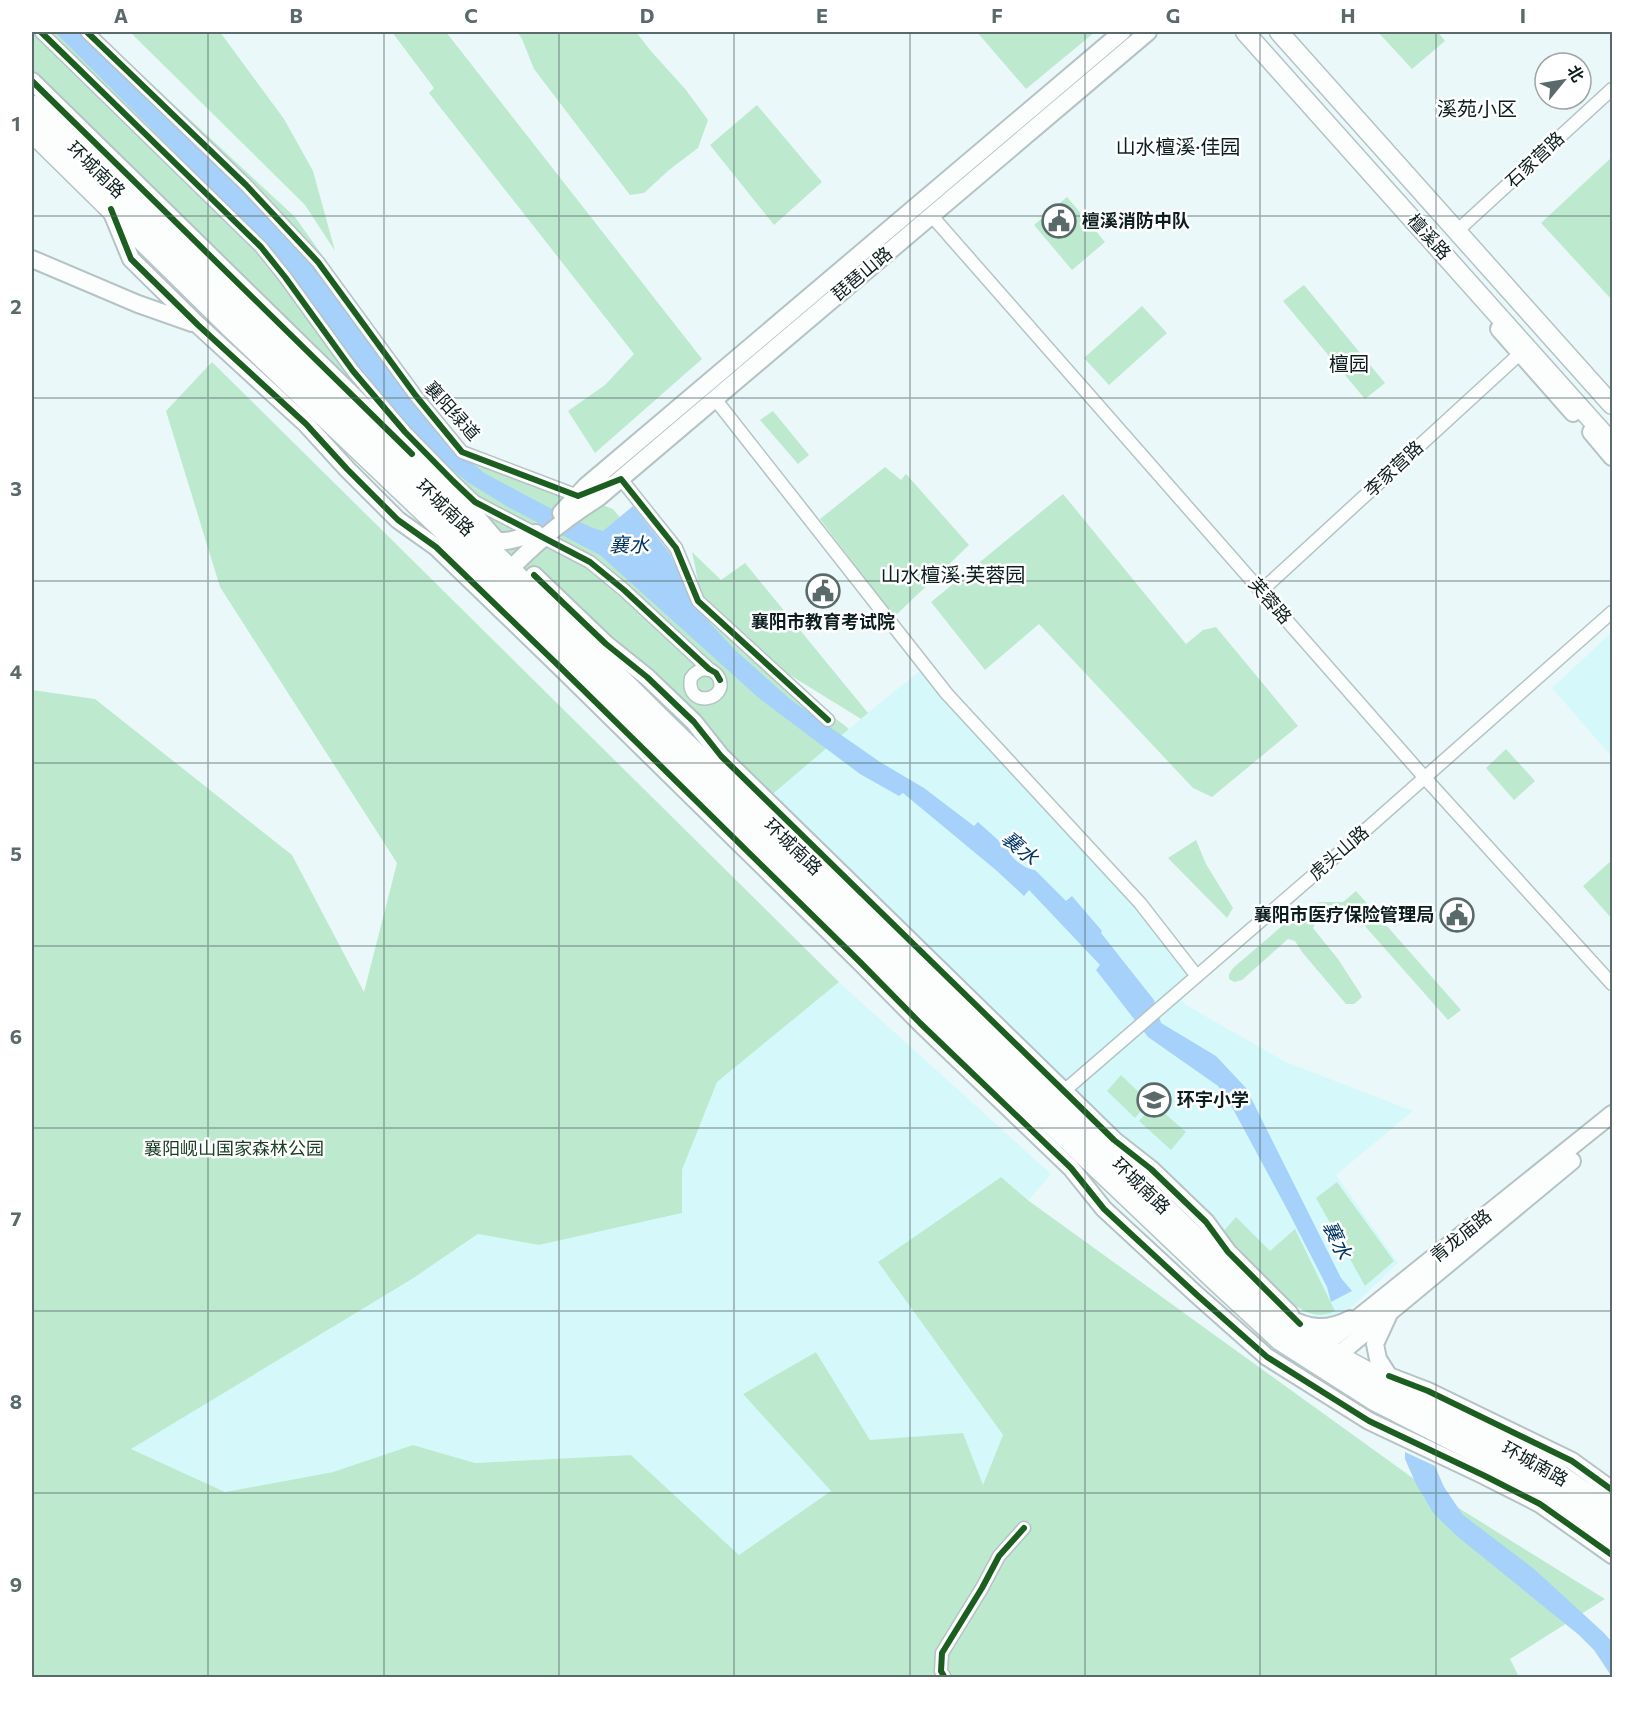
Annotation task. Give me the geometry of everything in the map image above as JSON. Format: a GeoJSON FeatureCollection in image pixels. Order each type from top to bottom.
{"type":"FeatureCollection","features":[{"type":"Feature","properties":{"kind":"highway","name":"环城南路"},"geometry":{"type":"LineString","coordinates":[[32,106],[477,538],[494,579]]}},
{"type":"Feature","properties":{"kind":"highway","name":"环城南路"},"geometry":{"type":"LineString","coordinates":[[32,131],[230,326],[494,579],[931,1009],[1230,1271],[1324,1358],[1375,1400],[1547,1488],[1612,1535]]}},
{"type":"Feature","properties":{"kind":"highway","name":"环城南路"},"geometry":{"type":"LineString","coordinates":[[494,579],[534,585],[666,725],[1225,1289],[1281,1340],[1394,1383],[1557,1474],[1612,1512]]}},
{"type":"Feature","properties":{"kind":"main road","name":"檀溪路"},"geometry":{"type":"LineString","coordinates":[[1245,32],[1523,350],[1612,443]]}},
{"type":"Feature","properties":{"kind":"main road","name":"檀溪路"},"geometry":{"type":"LineString","coordinates":[[1279,32],[1460,229],[1612,405]]}},
{"type":"Feature","properties":{"kind":"street"},"geometry":{"type":"LineString","coordinates":[[41,32],[261,247],[353,371],[405,432],[453,481],[475,502],[590,562],[624,590],[708,669],[716,673],[720,680],[719,690],[712,698],[697,697],[691,688],[691,678],[698,671],[709,670]]}},
{"type":"Feature","properties":{"kind":"street","name":"襄阳绿道"},"geometry":{"type":"LineString","coordinates":[[87,32],[246,185],[318,262],[416,396],[462,452],[572,506]]}},
{"type":"Feature","properties":{"kind":"street","name":"琵琶山路"},"geometry":{"type":"LineString","coordinates":[[572,506],[586,486],[1122,32]]}},
{"type":"Feature","properties":{"kind":"street","name":"琵琶山路"},"geometry":{"type":"LineString","coordinates":[[572,506],[598,498],[1148,32]]}},
{"type":"Feature","properties":{"kind":"street"},"geometry":{"type":"LineString","coordinates":[[1237,32],[1523,350],[1612,457]]}},
{"type":"Feature","properties":{"kind":"street"},"geometry":{"type":"LineString","coordinates":[[1290,32],[1460,229],[1612,393]]}},
{"type":"Feature","properties":{"kind":"street"},"geometry":{"type":"LineString","coordinates":[[32,81],[474,514],[498,542]]}},
{"type":"Feature","properties":{"kind":"street","name":"石家营路"},"geometry":{"type":"LineString","coordinates":[[1460,229],[1612,89]]}},
{"type":"Feature","properties":{"kind":"street"},"geometry":{"type":"LineString","coordinates":[[111,209],[131,259],[198,325],[306,424],[398,520],[436,547],[494,579],[572,506]]}},
{"type":"Feature","properties":{"kind":"street","name":"芙蓉路"},"geometry":{"type":"LineString","coordinates":[[931,215],[1425,778],[1612,984]]}},
{"type":"Feature","properties":{"kind":"street"},"geometry":{"type":"LineString","coordinates":[[32,259],[138,304],[198,325],[230,326]]}},
{"type":"Feature","properties":{"kind":"street","name":"李家营路"},"geometry":{"type":"LineString","coordinates":[[1261,591],[1523,350]]}},
{"type":"Feature","properties":{"kind":"street"},"geometry":{"type":"LineString","coordinates":[[715,399],[947,694],[1140,903],[1196,975]]}},
{"type":"Feature","properties":{"kind":"street"},"geometry":{"type":"LineString","coordinates":[[621,479],[676,548],[698,600],[828,720]]}},
{"type":"Feature","properties":{"kind":"street"},"geometry":{"type":"LineString","coordinates":[[477,538],[498,542],[540,536]]}},
{"type":"Feature","properties":{"kind":"street"},"geometry":{"type":"LineString","coordinates":[[534,585],[534,560],[540,536]]}},
{"type":"Feature","properties":{"kind":"street","name":"虎头山路"},"geometry":{"type":"LineString","coordinates":[[1046,1108],[1612,612]]}},
{"type":"Feature","properties":{"kind":"street"},"geometry":{"type":"LineString","coordinates":[[1046,1108],[1114,1140],[1151,1169],[1206,1222],[1228,1252],[1300,1324]]}},
{"type":"Feature","properties":{"kind":"street"},"geometry":{"type":"LineString","coordinates":[[1046,1108],[1071,1168],[1104,1209],[1267,1357],[1369,1421],[1540,1504],[1612,1555]]}},
{"type":"Feature","properties":{"kind":"street","name":"青龙庙路"},"geometry":{"type":"LineString","coordinates":[[1324,1358],[1367,1311],[1612,1114]]}},
{"type":"Feature","properties":{"kind":"street","name":"青龙庙路"},"geometry":{"type":"LineString","coordinates":[[1324,1358],[1390,1312],[1612,1127]]}},
{"type":"Feature","properties":{"kind":"street"},"geometry":{"type":"LineString","coordinates":[[1270,1309],[1300,1324],[1319,1328],[1338,1326],[1367,1311]]}},
{"type":"Feature","properties":{"kind":"street"},"geometry":{"type":"LineString","coordinates":[[1390,1312],[1375,1344],[1378,1359],[1394,1383],[1428,1391],[1572,1461],[1612,1490]]}},
{"type":"Feature","properties":{"kind":"street"},"geometry":{"type":"LineString","coordinates":[[945,1677],[941,1671],[942,1653],[999,1556],[1024,1528]]}},
{"type":"Feature","properties":{"kind":"shaded area"},"geometry":{"type":"Polygon","coordinates":[[[1612,632],[1612,757],[1552,688],[1612,632]]]}},
{"type":"Feature","properties":{"kind":"shaded area"},"geometry":{"type":"Polygon","coordinates":[[[926,666],[1196,975],[1177,992],[1186,1005],[1286,1062],[1413,1111],[1336,1175],[1398,1263],[1352,1307],[1325,1319],[1304,1312],[766,800],[926,666]]]}},
{"type":"Feature","properties":{"kind":"shaded area"},"geometry":{"type":"Polygon","coordinates":[[[839,982],[1051,1174],[1029,1200],[1001,1177],[879,1262],[1003,1435],[983,1486],[870,1440],[816,1352],[743,1394],[831,1491],[739,1555],[631,1455],[475,1463],[413,1445],[333,1472],[225,1492],[130,1449],[412,1279],[479,1234],[539,1245],[682,1213],[682,1170],[717,1081],[839,982]]]}},
{"type":"Feature","properties":{"kind":"green space"},"geometry":{"type":"Polygon","coordinates":[[[32,32],[96,32],[295,217],[462,451],[613,509],[694,606],[849,729],[754,810],[32,106],[32,32]]]}},
{"type":"Feature","properties":{"kind":"green space"},"geometry":{"type":"Polygon","coordinates":[[[130,32],[220,32],[284,119],[313,171],[335,251],[305,205],[130,32]]]}},
{"type":"Feature","properties":{"kind":"green space"},"geometry":{"type":"Polygon","coordinates":[[[392,32],[446,32],[702,359],[595,453],[568,411],[605,385],[634,354],[429,93],[434,88],[392,32]]]}},
{"type":"Feature","properties":{"kind":"green space"},"geometry":{"type":"Polygon","coordinates":[[[636,32],[686,90],[708,120],[698,148],[644,193],[630,195],[534,69],[518,33],[636,32]]]}},
{"type":"Feature","properties":{"kind":"green space"},"geometry":{"type":"Polygon","coordinates":[[[977,32],[1095,32],[1026,89],[977,32]]]}},
{"type":"Feature","properties":{"kind":"green space"},"geometry":{"type":"Polygon","coordinates":[[[1378,32],[1438,32],[1445,41],[1412,69],[1378,32]]]}},
{"type":"Feature","properties":{"kind":"green space"},"geometry":{"type":"Polygon","coordinates":[[[757,105],[822,182],[774,225],[710,145],[757,105]]]}},
{"type":"Feature","properties":{"kind":"green space"},"geometry":{"type":"Polygon","coordinates":[[[1612,157],[1612,300],[1541,223],[1612,157]]]}},
{"type":"Feature","properties":{"kind":"green space"},"geometry":{"type":"Polygon","coordinates":[[[1067,197],[1105,242],[1072,270],[1034,225],[1067,197]]]}},
{"type":"Feature","properties":{"kind":"green space"},"geometry":{"type":"Polygon","coordinates":[[[1304,285],[1385,383],[1365,399],[1283,301],[1304,285]]]}},
{"type":"Feature","properties":{"kind":"green space"},"geometry":{"type":"Polygon","coordinates":[[[1142,306],[1167,333],[1109,385],[1084,358],[1142,306]]]}},
{"type":"Feature","properties":{"kind":"green space","name":"襄阳岘山国家森林公园"},"geometry":{"type":"Polygon","coordinates":[[[212,362],[839,982],[717,1082],[682,1170],[682,1213],[539,1245],[478,1234],[412,1279],[131,1449],[225,1492],[333,1472],[413,1445],[475,1463],[631,1455],[739,1555],[831,1491],[743,1394],[816,1352],[870,1440],[963,1433],[983,1485],[1003,1435],[878,1262],[1001,1177],[1029,1201],[1428,1489],[1605,1599],[1510,1659],[1519,1677],[32,1678],[32,690],[95,699],[292,855],[364,992],[397,863],[220,587],[166,411],[212,362]]]}},
{"type":"Feature","properties":{"kind":"green space"},"geometry":{"type":"Polygon","coordinates":[[[773,411],[809,455],[798,464],[760,420],[773,411]]]}},
{"type":"Feature","properties":{"kind":"green space"},"geometry":{"type":"Polygon","coordinates":[[[885,467],[901,480],[906,474],[969,545],[894,617],[820,519],[885,467]]]}},
{"type":"Feature","properties":{"kind":"green space"},"geometry":{"type":"Polygon","coordinates":[[[1063,494],[1186,644],[1203,630],[1216,627],[1298,726],[1212,797],[1193,788],[1039,624],[985,670],[931,602],[1063,494]]]}},
{"type":"Feature","properties":{"kind":"green space"},"geometry":{"type":"Polygon","coordinates":[[[692,552],[721,580],[745,563],[868,713],[861,719],[790,675],[701,596],[692,552]]]}},
{"type":"Feature","properties":{"kind":"green space"},"geometry":{"type":"Polygon","coordinates":[[[1506,749],[1535,781],[1514,800],[1486,768],[1506,749]]]}},
{"type":"Feature","properties":{"kind":"green space"},"geometry":{"type":"Polygon","coordinates":[[[1196,840],[1206,864],[1233,908],[1227,918],[1168,858],[1196,840]]]}},
{"type":"Feature","properties":{"kind":"green space"},"geometry":{"type":"Polygon","coordinates":[[[1612,860],[1612,919],[1583,886],[1612,860]]]}},
{"type":"Feature","properties":{"kind":"green space"},"geometry":{"type":"Polygon","coordinates":[[[1356,891],[1461,1010],[1448,1020],[1356,916],[1326,912],[1319,915],[1313,928],[1338,959],[1360,993],[1362,997],[1354,1004],[1346,1004],[1295,941],[1288,939],[1242,980],[1234,982],[1229,979],[1233,968],[1302,909],[1320,902],[1343,902],[1356,891]]]}},
{"type":"Feature","properties":{"kind":"green space"},"geometry":{"type":"Polygon","coordinates":[[[1121,1075],[1149,1102],[1135,1118],[1107,1091],[1121,1075]]]}},
{"type":"Feature","properties":{"kind":"green space"},"geometry":{"type":"Polygon","coordinates":[[[1154,1104],[1186,1132],[1171,1150],[1139,1121],[1154,1104]]]}},
{"type":"Feature","properties":{"kind":"green space"},"geometry":{"type":"Polygon","coordinates":[[[1337,1182],[1394,1261],[1365,1286],[1316,1198],[1337,1182]]]}},
{"type":"Feature","properties":{"kind":"green space"},"geometry":{"type":"Polygon","coordinates":[[[1236,1217],[1270,1251],[1295,1229],[1335,1311],[1323,1315],[1312,1314],[1292,1303],[1221,1234],[1236,1217]]]}},
{"type":"Feature","properties":{"kind":"water","name":"襄水"},"geometry":{"type":"Polygon","coordinates":[[[55,32],[80,32],[277,225],[315,265],[461,453],[484,473],[546,506],[603,531],[633,506],[669,552],[692,600],[708,621],[736,651],[791,700],[880,762],[924,788],[974,826],[978,822],[1007,848],[1018,862],[1035,870],[1066,901],[1072,896],[1102,931],[1101,933],[1154,1000],[1161,1023],[1216,1056],[1246,1088],[1341,1278],[1352,1291],[1331,1302],[1327,1287],[1288,1211],[1233,1109],[1218,1086],[1148,1037],[1096,970],[1100,965],[1029,890],[1024,896],[903,793],[899,796],[860,774],[760,699],[600,555],[508,507],[469,483],[442,462],[396,417],[259,237],[55,32]]]}},
{"type":"Feature","properties":{"kind":"water"},"geometry":{"type":"Polygon","coordinates":[[[1405,1452],[1435,1466],[1444,1487],[1463,1515],[1533,1568],[1604,1633],[1612,1642],[1612,1677],[1594,1650],[1579,1635],[1458,1537],[1434,1514],[1416,1484],[1405,1459],[1405,1452]]]}},
{"type":"Feature","properties":{"kind":"cycle path"},"geometry":{"type":"LineString","coordinates":[[41,32],[261,247],[353,371],[405,432],[475,502],[590,562],[716,673],[720,680]]}},
{"type":"Feature","properties":{"kind":"cycle path"},"geometry":{"type":"LineString","coordinates":[[87,32],[246,185],[318,262],[416,396],[462,452],[578,496],[621,479],[676,548],[698,601],[828,720]]}},
{"type":"Feature","properties":{"kind":"cycle path"},"geometry":{"type":"LineString","coordinates":[[32,81],[412,454]]}},
{"type":"Feature","properties":{"kind":"cycle path"},"geometry":{"type":"LineString","coordinates":[[111,209],[131,259],[198,325],[306,424],[398,520],[436,547],[560,667],[920,1023],[1071,1168],[1104,1209],[1197,1295],[1267,1357],[1369,1421],[1540,1504],[1612,1555]]}},
{"type":"Feature","properties":{"kind":"cycle path"},"geometry":{"type":"LineString","coordinates":[[534,575],[606,644],[647,677],[694,722],[721,756],[1114,1140],[1151,1169],[1206,1222],[1228,1252],[1300,1324]]}},
{"type":"Feature","properties":{"kind":"cycle path"},"geometry":{"type":"LineString","coordinates":[[1389,1376],[1428,1391],[1572,1461],[1612,1490]]}},
{"type":"Feature","properties":{"kind":"cycle path"},"geometry":{"type":"LineString","coordinates":[[945,1678],[941,1671],[942,1653],[999,1556],[1024,1528]]}},
{"type":"Feature","properties":{"kind":"place","name":"檀溪消防中队"},"geometry":{"type":"Point","coordinates":[1059,221]}},
{"type":"Feature","properties":{"kind":"place","name":"襄阳市教育考试院"},"geometry":{"type":"Point","coordinates":[823,591]}},
{"type":"Feature","properties":{"kind":"place","name":"襄阳市医疗保险管理局"},"geometry":{"type":"Point","coordinates":[1457,915]}},
{"type":"Feature","properties":{"kind":"place","name":"环宇小学"},"geometry":{"type":"Point","coordinates":[1154,1100]}},
{"type":"Feature","properties":{"kind":"district","name":"溪苑小区"},"geometry":{"type":"Point","coordinates":[1477,109]}},
{"type":"Feature","properties":{"kind":"district","name":"山水檀溪·佳园"},"geometry":{"type":"Point","coordinates":[1178,147]}},
{"type":"Feature","properties":{"kind":"district","name":"檀园"},"geometry":{"type":"Point","coordinates":[1349,364]}},
{"type":"Feature","properties":{"kind":"district","name":"山水檀溪·芙蓉园"},"geometry":{"type":"Point","coordinates":[953,575]}}]}
